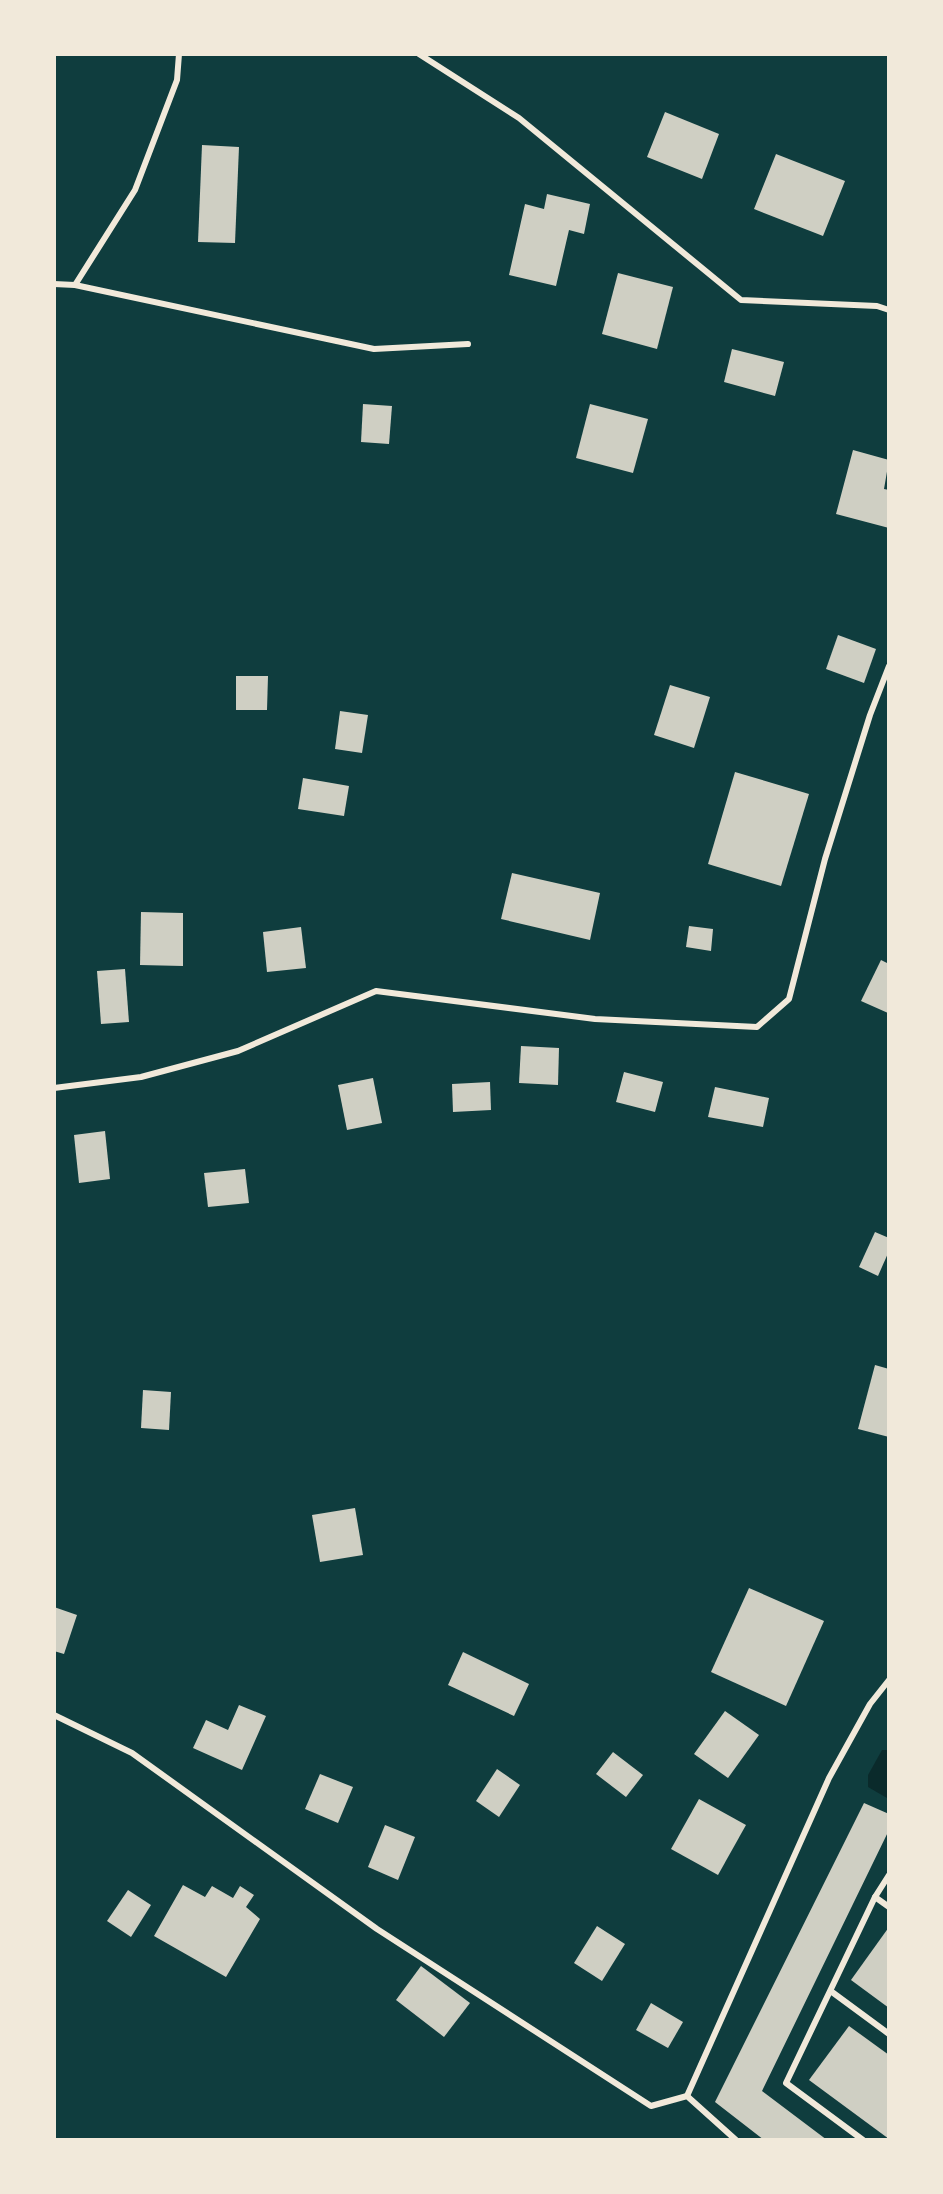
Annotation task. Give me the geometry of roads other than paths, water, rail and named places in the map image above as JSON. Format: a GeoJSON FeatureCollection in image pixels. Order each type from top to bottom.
{"type":"FeatureCollection","features":[{"type":"Feature","properties":{"kind":"lane"},"geometry":{"type":"LineString","coordinates":[[75,285],[135,190],[177,80],[179,54]]}},
{"type":"Feature","properties":{"kind":"lane"},"geometry":{"type":"LineString","coordinates":[[419,54],[519,118],[741,300],[877,306],[889,310]]}},
{"type":"Feature","properties":{"kind":"lane"},"geometry":{"type":"LineString","coordinates":[[54,284],[75,285],[374,349],[468,344]]}},
{"type":"Feature","properties":{"kind":"lane"},"geometry":{"type":"LineString","coordinates":[[54,1088],[141,1077],[238,1051],[376,991],[595,1019],[757,1027],[789,999],[825,859],[870,715],[889,666]]}},
{"type":"Feature","properties":{"kind":"lane"},"geometry":{"type":"LineString","coordinates":[[687,2096],[829,1778],[870,1704],[889,1680]]}},
{"type":"Feature","properties":{"kind":"lane"},"geometry":{"type":"LineString","coordinates":[[54,1715],[132,1753],[377,1929],[651,2106],[687,2096]]}},
{"type":"Feature","properties":{"kind":"lane"},"geometry":{"type":"LineString","coordinates":[[863,2140],[786,2083],[875,1897],[889,1875]]}},
{"type":"Feature","properties":{"kind":"lane"},"geometry":{"type":"LineString","coordinates":[[875,1897],[889,1907]]}},
{"type":"Feature","properties":{"kind":"lane"},"geometry":{"type":"LineString","coordinates":[[832,1992],[889,2034]]}},
{"type":"Feature","properties":{"kind":"lane"},"geometry":{"type":"LineString","coordinates":[[687,2096],[736,2140]]}},
{"type":"Feature","properties":{"kind":"water"},"geometry":{"type":"Polygon","coordinates":[[[882,1750],[889,1750],[887,1798],[868,1787],[868,1775],[882,1750]]]}}]}
